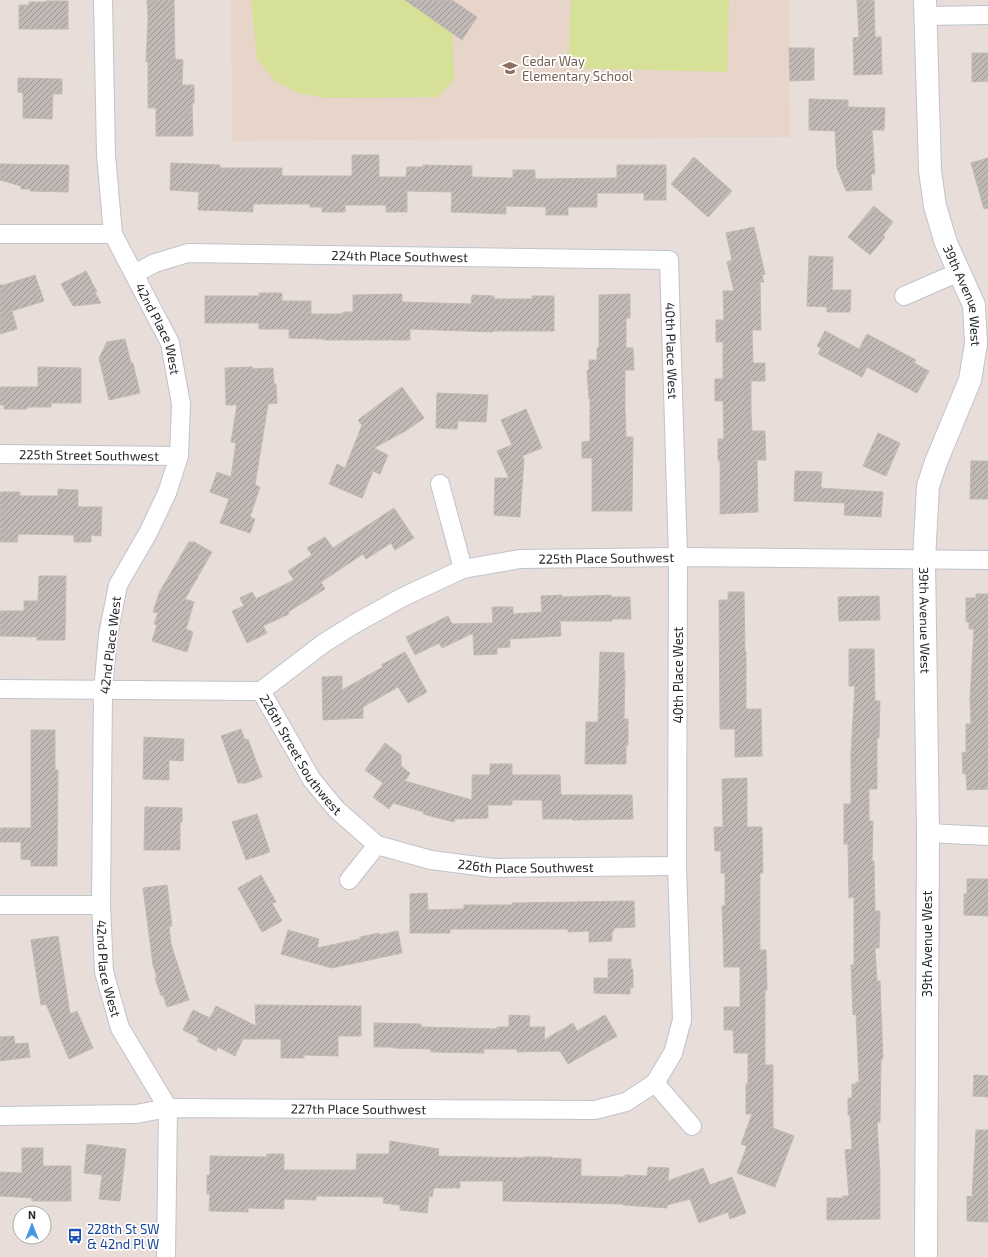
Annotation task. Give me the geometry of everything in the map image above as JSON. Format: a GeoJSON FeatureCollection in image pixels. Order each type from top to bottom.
{"type":"FeatureCollection","features":[{"type":"Feature","properties":{"kind":"street","name":"42nd Place West"},"geometry":{"type":"LineString","coordinates":[[103,0],[106,155],[113,234],[170,343],[181,404],[179,456],[164,500],[148,533],[118,585],[108,635],[103,691],[101,905],[104,972],[120,1028],[168,1108]]}},
{"type":"Feature","properties":{"kind":"street"},"geometry":{"type":"LineString","coordinates":[[925,8],[988,15]]}},
{"type":"Feature","properties":{"kind":"street","name":"39th Avenue West"},"geometry":{"type":"LineString","coordinates":[[925,8],[930,171],[935,206],[946,243],[959,272],[981,305],[970,380],[936,462],[928,486],[924,560],[928,833],[926,1257]]}},
{"type":"Feature","properties":{"kind":"street"},"geometry":{"type":"LineString","coordinates":[[0,234],[113,234]]}},
{"type":"Feature","properties":{"kind":"street","name":"224th Place Southwest"},"geometry":{"type":"LineString","coordinates":[[134,274],[155,263],[188,253],[669,260]]}},
{"type":"Feature","properties":{"kind":"street","name":"40th Place West"},"geometry":{"type":"LineString","coordinates":[[655,1083],[673,1053],[682,1020],[677,866],[678,557],[669,260]]}},
{"type":"Feature","properties":{"kind":"street"},"geometry":{"type":"LineString","coordinates":[[904,296],[959,272]]}},
{"type":"Feature","properties":{"kind":"street","name":"225th Street Southwest"},"geometry":{"type":"LineString","coordinates":[[0,454],[179,456]]}},
{"type":"Feature","properties":{"kind":"street"},"geometry":{"type":"LineString","coordinates":[[440,484],[463,569]]}},
{"type":"Feature","properties":{"kind":"street","name":"225th Place Southwest"},"geometry":{"type":"LineString","coordinates":[[261,691],[324,643],[403,596],[463,569],[520,558],[678,557],[988,560]]}},
{"type":"Feature","properties":{"kind":"street","name":"226th Street Southwest"},"geometry":{"type":"LineString","coordinates":[[0,689],[103,691],[261,691],[312,780],[336,809],[377,845]]}},
{"type":"Feature","properties":{"kind":"street"},"geometry":{"type":"LineString","coordinates":[[928,833],[988,836]]}},
{"type":"Feature","properties":{"kind":"street"},"geometry":{"type":"LineString","coordinates":[[349,880],[377,845]]}},
{"type":"Feature","properties":{"kind":"street","name":"226th Place Southwest"},"geometry":{"type":"LineString","coordinates":[[377,845],[431,860],[493,868],[677,866]]}},
{"type":"Feature","properties":{"kind":"street"},"geometry":{"type":"LineString","coordinates":[[0,905],[101,905]]}},
{"type":"Feature","properties":{"kind":"street"},"geometry":{"type":"LineString","coordinates":[[655,1083],[692,1126]]}},
{"type":"Feature","properties":{"kind":"street","name":"227th Place Southwest"},"geometry":{"type":"LineString","coordinates":[[0,1116],[136,1114],[168,1108],[595,1110],[626,1102],[655,1083]]}},
{"type":"Feature","properties":{"kind":"street"},"geometry":{"type":"LineString","coordinates":[[166,1257],[168,1108]]}},
{"type":"Feature","properties":{"kind":"shaded area","name":"Cedar Way Elementary School"},"geometry":{"type":"Polygon","coordinates":[[[231,0],[789,0],[790,137],[232,141],[231,0]]]}},
{"type":"Feature","properties":{"kind":"green space"},"geometry":{"type":"Polygon","coordinates":[[[251,0],[451,0],[454,79],[438,97],[327,98],[298,93],[275,81],[257,59],[251,0]]]}},
{"type":"Feature","properties":{"kind":"green space"},"geometry":{"type":"Polygon","coordinates":[[[571,0],[729,0],[727,72],[568,68],[571,0]]]}},
{"type":"Feature","properties":{"kind":"building"},"geometry":{"type":"Polygon","coordinates":[[[147,0],[174,0],[175,59],[183,60],[182,85],[194,85],[194,103],[192,103],[193,136],[156,136],[156,108],[148,108],[148,62],[146,62],[148,19],[147,0]]]}},
{"type":"Feature","properties":{"kind":"building"},"geometry":{"type":"Polygon","coordinates":[[[405,0],[452,0],[477,17],[462,40],[405,0]]]}},
{"type":"Feature","properties":{"kind":"building"},"geometry":{"type":"Polygon","coordinates":[[[857,0],[874,0],[875,37],[881,37],[882,74],[854,75],[853,38],[859,37],[857,0]]]}},
{"type":"Feature","properties":{"kind":"building"},"geometry":{"type":"Polygon","coordinates":[[[68,1],[68,29],[19,29],[19,5],[29,5],[29,2],[68,1]]]}},
{"type":"Feature","properties":{"kind":"building"},"geometry":{"type":"Polygon","coordinates":[[[789,48],[814,48],[814,80],[790,81],[789,48]]]}},
{"type":"Feature","properties":{"kind":"building"},"geometry":{"type":"Polygon","coordinates":[[[972,53],[988,53],[988,81],[972,82],[972,53]]]}},
{"type":"Feature","properties":{"kind":"building"},"geometry":{"type":"Polygon","coordinates":[[[18,78],[62,79],[62,94],[53,94],[52,119],[23,118],[23,93],[18,92],[18,78]]]}},
{"type":"Feature","properties":{"kind":"building"},"geometry":{"type":"Polygon","coordinates":[[[809,99],[848,100],[848,107],[885,108],[884,130],[872,130],[875,174],[871,174],[872,190],[846,191],[837,168],[835,131],[809,130],[809,99]]]}},
{"type":"Feature","properties":{"kind":"building"},"geometry":{"type":"Polygon","coordinates":[[[352,155],[379,155],[379,177],[406,177],[407,167],[423,167],[423,165],[472,166],[472,177],[513,178],[513,170],[535,170],[535,179],[617,178],[617,165],[666,165],[666,200],[644,200],[644,193],[597,193],[597,207],[568,207],[568,215],[546,215],[546,207],[506,206],[506,214],[451,212],[452,192],[407,191],[407,212],[386,212],[386,205],[345,205],[345,212],[322,212],[322,207],[310,207],[310,204],[253,204],[253,212],[198,210],[199,192],[170,190],[171,163],[220,165],[220,168],[282,168],[282,176],[352,176],[352,155]]]}},
{"type":"Feature","properties":{"kind":"building"},"geometry":{"type":"Polygon","coordinates":[[[694,157],[732,191],[708,217],[671,184],[694,157]]]}},
{"type":"Feature","properties":{"kind":"building"},"geometry":{"type":"Polygon","coordinates":[[[988,158],[988,208],[984,209],[971,163],[988,158]]]}},
{"type":"Feature","properties":{"kind":"building"},"geometry":{"type":"Polygon","coordinates":[[[0,164],[69,165],[68,192],[30,191],[31,189],[21,189],[21,186],[0,180],[0,164]]]}},
{"type":"Feature","properties":{"kind":"building"},"geometry":{"type":"Polygon","coordinates":[[[874,206],[893,222],[883,235],[885,237],[870,255],[848,237],[874,206]]]}},
{"type":"Feature","properties":{"kind":"building"},"geometry":{"type":"Polygon","coordinates":[[[754,227],[765,274],[762,275],[764,282],[760,282],[761,330],[752,330],[753,363],[765,363],[765,381],[751,381],[751,412],[752,431],[765,431],[766,460],[757,460],[758,512],[720,514],[720,461],[718,461],[718,439],[724,439],[723,401],[715,401],[715,379],[723,379],[723,342],[716,342],[716,320],[724,320],[723,291],[734,291],[727,262],[732,260],[726,233],[754,227]]]}},
{"type":"Feature","properties":{"kind":"building"},"geometry":{"type":"Polygon","coordinates":[[[809,256],[833,257],[832,290],[851,290],[850,312],[827,312],[827,307],[807,306],[809,256]]]}},
{"type":"Feature","properties":{"kind":"building"},"geometry":{"type":"Polygon","coordinates":[[[86,271],[101,303],[73,306],[61,284],[86,271]]]}},
{"type":"Feature","properties":{"kind":"building"},"geometry":{"type":"Polygon","coordinates":[[[35,275],[44,301],[12,311],[17,329],[0,334],[0,285],[35,275]]]}},
{"type":"Feature","properties":{"kind":"building"},"geometry":{"type":"Polygon","coordinates":[[[259,293],[282,293],[282,301],[311,301],[311,314],[343,314],[343,312],[353,312],[353,295],[402,294],[402,302],[471,304],[472,295],[494,296],[494,299],[532,299],[532,296],[554,296],[554,331],[493,332],[410,329],[410,340],[324,340],[289,338],[289,329],[259,329],[259,323],[205,323],[205,296],[259,296],[259,293]]]}},
{"type":"Feature","properties":{"kind":"building"},"geometry":{"type":"Polygon","coordinates":[[[630,294],[630,318],[626,318],[626,348],[633,348],[634,370],[625,370],[625,408],[626,437],[633,437],[632,511],[592,511],[592,458],[582,458],[582,442],[590,441],[590,399],[587,371],[589,370],[589,360],[597,360],[597,348],[599,348],[599,295],[630,294]]]}},
{"type":"Feature","properties":{"kind":"building"},"geometry":{"type":"Polygon","coordinates":[[[825,331],[859,349],[867,334],[916,360],[914,363],[929,371],[917,393],[867,367],[862,377],[818,354],[821,348],[817,346],[825,331]]]}},
{"type":"Feature","properties":{"kind":"building"},"geometry":{"type":"Polygon","coordinates":[[[125,339],[131,363],[133,363],[140,393],[109,400],[99,358],[107,342],[125,339]]]}},
{"type":"Feature","properties":{"kind":"building"},"geometry":{"type":"Polygon","coordinates":[[[38,367],[81,368],[81,403],[51,403],[51,407],[4,409],[4,405],[0,405],[0,387],[38,387],[38,367]]]}},
{"type":"Feature","properties":{"kind":"building"},"geometry":{"type":"Polygon","coordinates":[[[252,367],[253,369],[273,368],[277,403],[268,404],[255,485],[260,487],[250,517],[255,519],[250,533],[220,523],[229,499],[210,492],[217,472],[231,477],[236,443],[231,442],[237,405],[226,405],[225,368],[252,367]]]}},
{"type":"Feature","properties":{"kind":"building"},"geometry":{"type":"Polygon","coordinates":[[[402,387],[424,418],[407,430],[374,448],[388,455],[380,474],[373,471],[362,498],[329,484],[337,464],[345,468],[362,425],[358,420],[402,387]]]}},
{"type":"Feature","properties":{"kind":"building"},"geometry":{"type":"Polygon","coordinates":[[[437,393],[488,395],[486,422],[458,421],[457,429],[436,428],[437,393]]]}},
{"type":"Feature","properties":{"kind":"building"},"geometry":{"type":"Polygon","coordinates":[[[526,409],[542,448],[522,456],[524,459],[520,517],[494,515],[495,478],[509,478],[497,451],[512,445],[501,420],[526,409]]]}},
{"type":"Feature","properties":{"kind":"building"},"geometry":{"type":"Polygon","coordinates":[[[878,433],[900,443],[886,476],[863,466],[878,433]]]}},
{"type":"Feature","properties":{"kind":"building"},"geometry":{"type":"Polygon","coordinates":[[[971,461],[988,461],[988,499],[970,499],[971,461]]]}},
{"type":"Feature","properties":{"kind":"building"},"geometry":{"type":"Polygon","coordinates":[[[795,471],[822,472],[821,488],[883,492],[881,517],[844,515],[845,503],[794,501],[795,471]]]}},
{"type":"Feature","properties":{"kind":"building"},"geometry":{"type":"Polygon","coordinates":[[[58,489],[78,490],[78,507],[102,507],[101,536],[91,535],[91,542],[74,542],[74,535],[18,534],[17,542],[0,542],[0,492],[20,492],[20,496],[58,496],[58,489]]]}},
{"type":"Feature","properties":{"kind":"building"},"geometry":{"type":"Polygon","coordinates":[[[394,508],[414,538],[395,550],[391,543],[366,559],[363,554],[321,582],[325,589],[288,612],[289,614],[263,626],[267,633],[247,643],[232,611],[244,606],[240,598],[252,592],[256,599],[294,580],[288,571],[312,555],[307,548],[325,537],[333,548],[394,508]]]}},
{"type":"Feature","properties":{"kind":"building"},"geometry":{"type":"Polygon","coordinates":[[[189,542],[194,542],[212,552],[185,599],[194,602],[186,629],[193,632],[187,652],[152,641],[157,625],[154,624],[158,613],[153,612],[160,591],[189,542]]]}},
{"type":"Feature","properties":{"kind":"building"},"geometry":{"type":"Polygon","coordinates":[[[39,576],[66,576],[65,640],[37,640],[37,637],[0,636],[0,611],[24,611],[24,601],[38,601],[39,576]]]}},
{"type":"Feature","properties":{"kind":"building"},"geometry":{"type":"Polygon","coordinates":[[[728,592],[744,592],[746,709],[761,709],[762,756],[735,757],[735,729],[720,729],[719,600],[728,600],[728,592]]]}},
{"type":"Feature","properties":{"kind":"building"},"geometry":{"type":"Polygon","coordinates":[[[976,594],[988,594],[988,789],[967,790],[966,774],[963,774],[962,753],[966,752],[966,724],[971,724],[970,699],[974,629],[969,629],[969,622],[966,622],[966,598],[976,598],[976,594]]]}},
{"type":"Feature","properties":{"kind":"building"},"geometry":{"type":"Polygon","coordinates":[[[562,595],[562,597],[611,595],[611,597],[630,597],[631,619],[612,619],[612,621],[560,621],[561,636],[510,639],[510,647],[497,648],[497,654],[474,655],[473,633],[442,648],[439,643],[415,655],[406,637],[448,616],[452,624],[493,623],[492,607],[513,607],[513,614],[542,612],[541,596],[562,595]]]}},
{"type":"Feature","properties":{"kind":"building"},"geometry":{"type":"Polygon","coordinates":[[[879,596],[880,620],[839,621],[838,597],[879,596]]]}},
{"type":"Feature","properties":{"kind":"building"},"geometry":{"type":"Polygon","coordinates":[[[849,649],[874,649],[875,701],[880,701],[879,738],[877,738],[877,789],[869,789],[869,821],[873,821],[872,861],[874,861],[875,911],[880,911],[879,948],[875,948],[877,981],[880,981],[883,1059],[881,1059],[880,1122],[877,1122],[880,1174],[880,1219],[827,1220],[827,1198],[843,1198],[843,1196],[849,1196],[845,1150],[852,1149],[850,1115],[848,1115],[848,1098],[852,1098],[852,1084],[859,1082],[856,1014],[853,1015],[851,965],[854,965],[854,897],[849,898],[848,844],[844,844],[844,804],[851,804],[851,753],[855,686],[849,686],[849,649]]]}},
{"type":"Feature","properties":{"kind":"building"},"geometry":{"type":"Polygon","coordinates":[[[405,652],[427,692],[408,703],[398,687],[363,707],[363,718],[323,720],[322,677],[342,676],[342,690],[383,667],[381,665],[405,652]]]}},
{"type":"Feature","properties":{"kind":"building"},"geometry":{"type":"Polygon","coordinates":[[[600,652],[624,653],[624,719],[628,719],[626,764],[585,764],[586,722],[598,722],[600,652]]]}},
{"type":"Feature","properties":{"kind":"building"},"geometry":{"type":"Polygon","coordinates":[[[241,729],[245,740],[248,739],[262,777],[246,783],[238,783],[221,736],[241,729]]]}},
{"type":"Feature","properties":{"kind":"building"},"geometry":{"type":"Polygon","coordinates":[[[31,730],[55,730],[55,770],[58,770],[57,866],[31,866],[31,860],[21,859],[21,842],[0,842],[0,828],[31,828],[31,730]]]}},
{"type":"Feature","properties":{"kind":"building"},"geometry":{"type":"Polygon","coordinates":[[[144,737],[184,739],[183,761],[169,760],[169,780],[143,779],[144,737]]]}},
{"type":"Feature","properties":{"kind":"building"},"geometry":{"type":"Polygon","coordinates":[[[385,743],[401,755],[401,766],[410,773],[405,781],[472,800],[472,775],[490,775],[490,764],[512,764],[512,775],[560,775],[561,795],[632,795],[633,819],[543,819],[542,800],[512,800],[512,805],[488,805],[488,818],[455,819],[454,822],[423,814],[424,812],[393,803],[389,809],[373,797],[383,783],[365,770],[385,743]]]}},
{"type":"Feature","properties":{"kind":"building"},"geometry":{"type":"Polygon","coordinates":[[[747,778],[747,827],[762,827],[763,873],[760,873],[760,950],[766,950],[767,990],[765,990],[765,1065],[773,1065],[773,1128],[794,1136],[775,1187],[737,1173],[747,1146],[741,1144],[752,1114],[746,1114],[748,1053],[734,1053],[733,1030],[724,1030],[724,1007],[740,1007],[740,967],[724,967],[722,906],[725,906],[725,873],[721,873],[721,851],[715,851],[714,827],[723,827],[722,779],[747,778]]]}},
{"type":"Feature","properties":{"kind":"building"},"geometry":{"type":"Polygon","coordinates":[[[145,807],[182,808],[182,822],[180,822],[180,850],[144,850],[145,807]]]}},
{"type":"Feature","properties":{"kind":"building"},"geometry":{"type":"Polygon","coordinates":[[[257,814],[270,852],[246,860],[232,822],[257,814]]]}},
{"type":"Feature","properties":{"kind":"building"},"geometry":{"type":"Polygon","coordinates":[[[261,875],[276,902],[272,903],[282,921],[262,932],[238,888],[261,875]]]}},
{"type":"Feature","properties":{"kind":"building"},"geometry":{"type":"Polygon","coordinates":[[[967,879],[988,879],[988,916],[964,915],[964,894],[967,894],[967,879]]]}},
{"type":"Feature","properties":{"kind":"building"},"geometry":{"type":"Polygon","coordinates":[[[167,885],[172,926],[169,926],[171,944],[189,1000],[167,1007],[163,995],[161,996],[155,978],[157,977],[153,965],[143,888],[167,885]]]}},
{"type":"Feature","properties":{"kind":"building"},"geometry":{"type":"Polygon","coordinates":[[[427,893],[428,910],[464,909],[464,905],[634,901],[635,927],[614,928],[614,931],[612,931],[612,941],[589,942],[589,931],[568,932],[568,929],[450,929],[450,933],[410,933],[410,894],[427,893]]]}},
{"type":"Feature","properties":{"kind":"building"},"geometry":{"type":"Polygon","coordinates":[[[288,930],[319,939],[317,948],[360,939],[360,937],[379,933],[379,935],[398,931],[402,953],[332,968],[281,954],[288,930]]]}},
{"type":"Feature","properties":{"kind":"building"},"geometry":{"type":"Polygon","coordinates":[[[58,936],[70,1014],[77,1011],[93,1048],[69,1059],[46,1004],[41,1005],[31,940],[58,936]]]}},
{"type":"Feature","properties":{"kind":"building"},"geometry":{"type":"Polygon","coordinates":[[[608,959],[631,959],[631,969],[633,969],[633,988],[630,988],[630,994],[594,993],[594,978],[608,978],[608,959]]]}},
{"type":"Feature","properties":{"kind":"building"},"geometry":{"type":"Polygon","coordinates":[[[255,1005],[361,1006],[361,1036],[338,1036],[338,1056],[304,1055],[304,1058],[281,1058],[281,1039],[243,1039],[235,1056],[218,1047],[216,1051],[197,1041],[199,1038],[183,1030],[193,1010],[210,1018],[216,1006],[256,1026],[255,1005]]]}},
{"type":"Feature","properties":{"kind":"building"},"geometry":{"type":"Polygon","coordinates":[[[509,1015],[530,1016],[529,1027],[545,1027],[544,1040],[573,1023],[577,1031],[605,1015],[617,1036],[568,1064],[560,1051],[517,1052],[517,1049],[484,1049],[484,1053],[431,1052],[431,1049],[374,1047],[374,1023],[421,1024],[421,1027],[497,1029],[497,1027],[509,1027],[509,1015]]]}},
{"type":"Feature","properties":{"kind":"building"},"geometry":{"type":"Polygon","coordinates":[[[14,1036],[15,1044],[28,1043],[30,1057],[0,1061],[0,1037],[14,1036]]]}},
{"type":"Feature","properties":{"kind":"building"},"geometry":{"type":"Polygon","coordinates":[[[974,1075],[988,1076],[988,1097],[973,1096],[974,1075]]]}},
{"type":"Feature","properties":{"kind":"building"},"geometry":{"type":"Polygon","coordinates":[[[976,1130],[988,1130],[988,1222],[967,1221],[967,1196],[972,1197],[976,1130]]]}},
{"type":"Feature","properties":{"kind":"building"},"geometry":{"type":"Polygon","coordinates":[[[390,1141],[439,1149],[438,1156],[524,1158],[552,1157],[581,1159],[581,1176],[647,1176],[648,1167],[669,1168],[668,1181],[703,1168],[710,1185],[732,1177],[746,1213],[730,1219],[728,1212],[699,1223],[690,1199],[667,1205],[667,1208],[623,1204],[503,1201],[503,1181],[460,1181],[460,1188],[434,1188],[432,1197],[429,1196],[427,1213],[400,1210],[400,1205],[383,1203],[384,1197],[316,1196],[316,1200],[284,1199],[284,1209],[248,1208],[248,1212],[209,1211],[210,1194],[207,1194],[207,1175],[210,1175],[210,1156],[267,1157],[267,1154],[284,1154],[284,1170],[356,1170],[357,1154],[389,1154],[390,1141]]]}},
{"type":"Feature","properties":{"kind":"building"},"geometry":{"type":"Polygon","coordinates":[[[87,1144],[126,1149],[120,1201],[99,1199],[102,1175],[84,1173],[87,1144]]]}},
{"type":"Feature","properties":{"kind":"building"},"geometry":{"type":"Polygon","coordinates":[[[22,1148],[43,1148],[43,1166],[71,1166],[71,1201],[32,1201],[32,1198],[0,1196],[0,1172],[22,1173],[22,1148]]]}},
{"type":"Feature","properties":{"kind":"place","name":"Cedar Way Elementary School"},"geometry":{"type":"Point","coordinates":[510,68]}},
{"type":"Feature","properties":{"kind":"place","name":"228th St SW & 42nd Pl W"},"geometry":{"type":"Point","coordinates":[75,1236]}}]}
